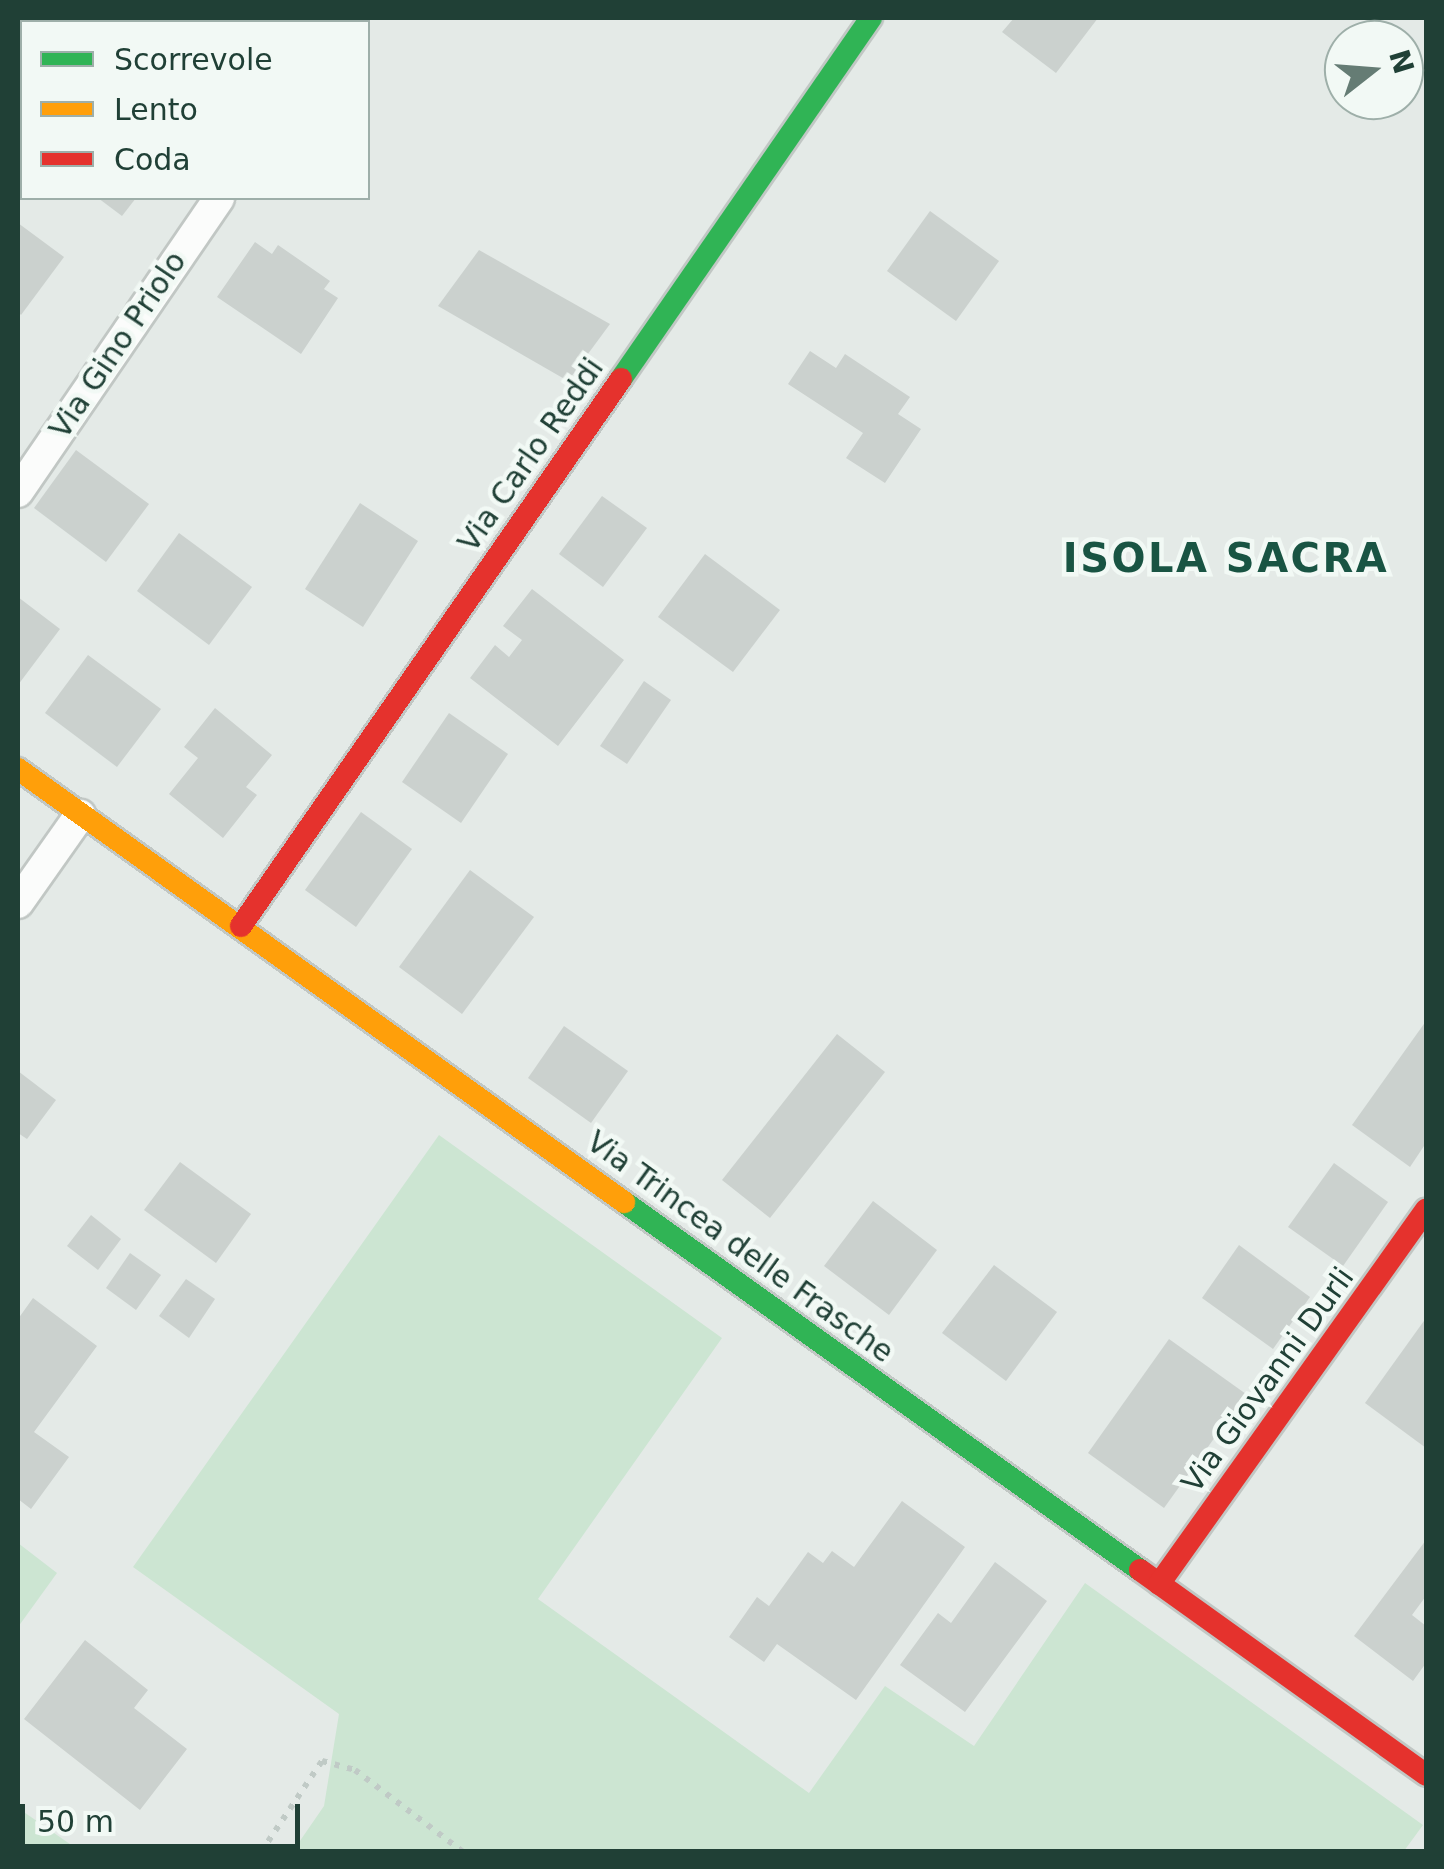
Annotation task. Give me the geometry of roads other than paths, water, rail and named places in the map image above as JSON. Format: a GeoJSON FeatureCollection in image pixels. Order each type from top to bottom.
{"type":"FeatureCollection","features":[{"type":"Feature","properties":{"kind":"street","name":"Via Carlo Reddi"},"geometry":{"type":"LineString","coordinates":[[241,926],[871,18]]}},
{"type":"Feature","properties":{"kind":"street","name":"Via Gino Priolo"},"geometry":{"type":"LineString","coordinates":[[18,492],[218,200]]}},
{"type":"Feature","properties":{"kind":"street","name":"Via Trincea delle Frasche"},"geometry":{"type":"LineString","coordinates":[[18,769],[1426,1776]]}},
{"type":"Feature","properties":{"kind":"street"},"geometry":{"type":"LineString","coordinates":[[18,903],[80,815]]}},
{"type":"Feature","properties":{"kind":"street","name":"Via Giovanni Durli"},"geometry":{"type":"LineString","coordinates":[[1159,1584],[1426,1210]]}},
{"type":"Feature","properties":{"kind":"district","name":"ISOLA SACRA"},"geometry":{"type":"Point","coordinates":[1226,558]}}]}
